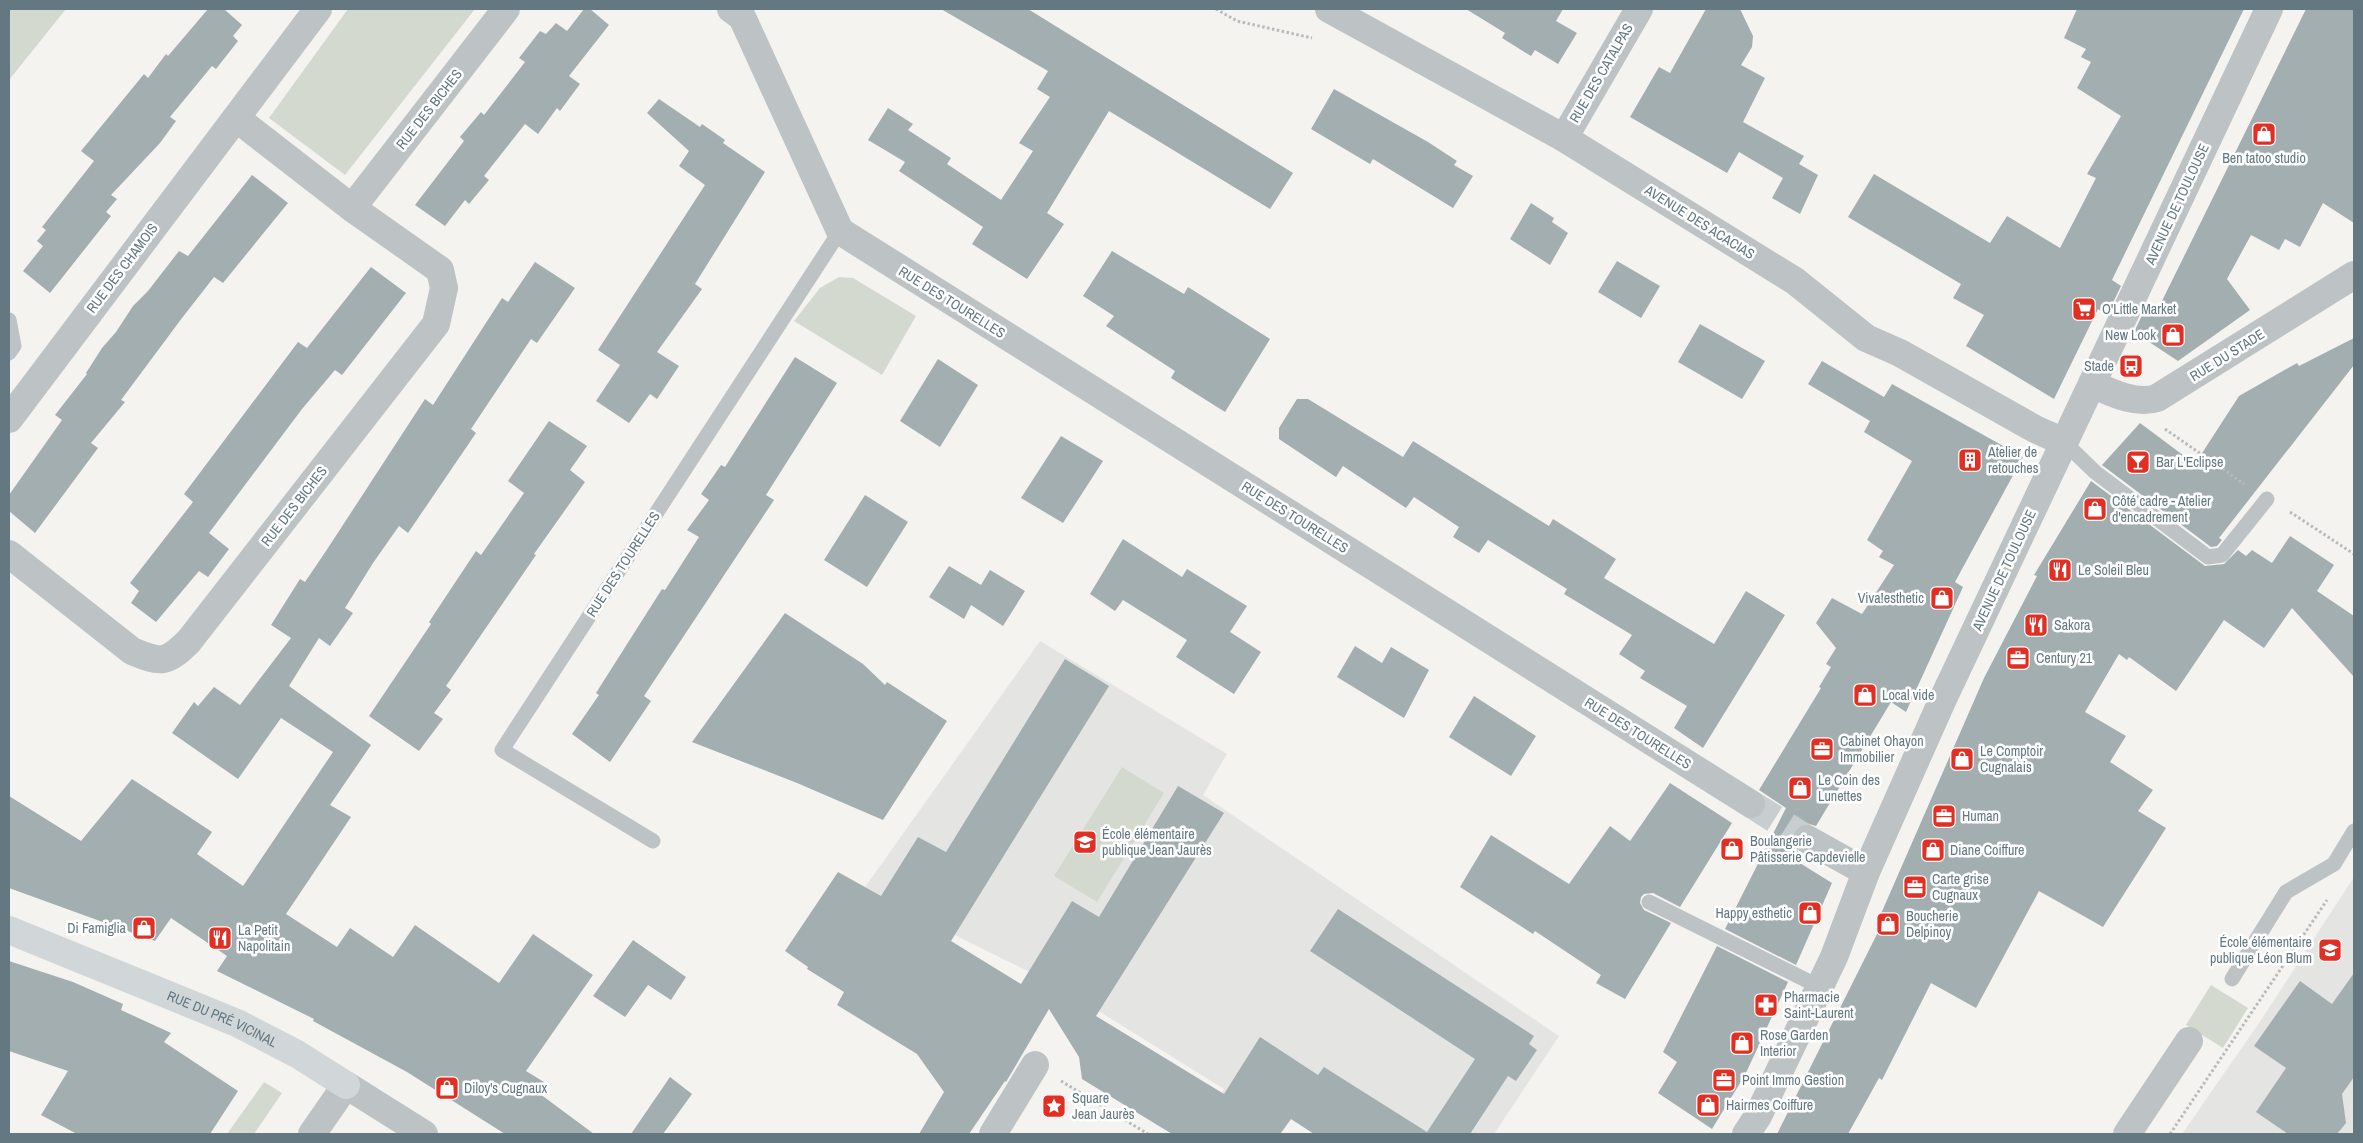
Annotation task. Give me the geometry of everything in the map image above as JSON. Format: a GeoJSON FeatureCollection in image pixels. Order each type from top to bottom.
{"type":"FeatureCollection","features":[{"type":"Feature","properties":{"kind":"main road","name":"RUE DU PRÉ VICINAL"},"geometry":{"type":"LineString","coordinates":[[9,930],[237,1022],[297,1054],[346,1085]]}},
{"type":"Feature","properties":{"kind":"street","name":"RUE DES CHAMOIS"},"geometry":{"type":"LineString","coordinates":[[9,419],[318,9]]}},
{"type":"Feature","properties":{"kind":"street","name":"RUE DES BICHES"},"geometry":{"type":"LineString","coordinates":[[352,208],[506,9]]}},
{"type":"Feature","properties":{"kind":"street"},"geometry":{"type":"LineString","coordinates":[[731,9],[742,17],[840,231]]}},
{"type":"Feature","properties":{"kind":"street","name":"RUE DES CATALPAS"},"geometry":{"type":"LineString","coordinates":[[1564,138],[1639,9]]}},
{"type":"Feature","properties":{"kind":"street","name":"AVENUE DE TOULOUSE"},"geometry":{"type":"LineString","coordinates":[[1746,1134],[1758,1116],[1834,957],[1866,872],[1942,701],[2269,9]]}},
{"type":"Feature","properties":{"kind":"street","name":"AVENUE DES ACACIAS"},"geometry":{"type":"LineString","coordinates":[[1332,10],[1564,138],[1796,281],[1866,338],[1900,353],[2036,429],[2064,442]]}},
{"type":"Feature","properties":{"kind":"street","name":"RUE DES BICHES"},"geometry":{"type":"LineString","coordinates":[[9,554],[132,651],[155,660],[174,656],[189,642],[436,324],[444,288],[440,270],[352,208],[236,118]]}},
{"type":"Feature","properties":{"kind":"street","name":"RUE DES TOURELLES"},"geometry":{"type":"LineString","coordinates":[[840,231],[1751,804]]}},
{"type":"Feature","properties":{"kind":"street","name":"RUE DU STADE"},"geometry":{"type":"LineString","coordinates":[[2092,384],[2115,394],[2147,401],[2157,398],[2209,368],[2354,275]]}},
{"type":"Feature","properties":{"kind":"street"},"geometry":{"type":"LineString","coordinates":[[1808,839],[1866,872]]}},
{"type":"Feature","properties":{"kind":"street"},"geometry":{"type":"LineString","coordinates":[[2127,1134],[2189,1041]]}},
{"type":"Feature","properties":{"kind":"street"},"geometry":{"type":"LineString","coordinates":[[993,1134],[1035,1065]]}},
{"type":"Feature","properties":{"kind":"street"},"geometry":{"type":"LineString","coordinates":[[312,1134],[346,1085]]}},
{"type":"Feature","properties":{"kind":"street","name":"RUE DU PRÉ VICINAL"},"geometry":{"type":"LineString","coordinates":[[346,1085],[424,1134]]}},
{"type":"Feature","properties":{"kind":"lane","name":"RUE DES TOURELLES"},"geometry":{"type":"LineString","coordinates":[[653,841],[502,750],[840,231]]}},
{"type":"Feature","properties":{"kind":"lane"},"geometry":{"type":"LineString","coordinates":[[9,320],[14,346],[9,353]]}},
{"type":"Feature","properties":{"kind":"lane"},"geometry":{"type":"LineString","coordinates":[[2064,442],[2095,472],[2208,557],[2222,555],[2267,499]]}},
{"type":"Feature","properties":{"kind":"lane"},"geometry":{"type":"LineString","coordinates":[[2232,979],[2286,892],[2334,864],[2354,831]]}},
{"type":"Feature","properties":{"kind":"lane"},"geometry":{"type":"LineString","coordinates":[[1649,902],[1820,987]]}},
{"type":"Feature","properties":{"kind":"path"},"geometry":{"type":"LineString","coordinates":[[1216,9],[1237,21],[1317,40]]}},
{"type":"Feature","properties":{"kind":"path"},"geometry":{"type":"LineString","coordinates":[[2170,1134],[2332,894]]}},
{"type":"Feature","properties":{"kind":"path"},"geometry":{"type":"LineString","coordinates":[[1035,1065],[1148,1134]]}},
{"type":"Feature","properties":{"kind":"shaded area"},"geometry":{"type":"Polygon","coordinates":[[[9,9],[66,9],[9,80],[9,9]]]}},
{"type":"Feature","properties":{"kind":"shaded area"},"geometry":{"type":"Polygon","coordinates":[[[348,9],[475,9],[345,175],[269,118],[348,9]]]}},
{"type":"Feature","properties":{"kind":"shaded area"},"geometry":{"type":"Polygon","coordinates":[[[839,277],[853,278],[916,316],[882,375],[794,321],[820,288],[839,277]]]}},
{"type":"Feature","properties":{"kind":"shaded area","name":"École élémentaire publique Jean Jaurès"},"geometry":{"type":"Polygon","coordinates":[[[1040,641],[1227,754],[1203,795],[1559,1036],[1494,1134],[1315,1134],[1291,1119],[1281,1134],[1197,1134],[1224,1089],[1060,987],[863,890],[1040,641]]]}},
{"type":"Feature","properties":{"kind":"shaded area"},"geometry":{"type":"Polygon","coordinates":[[[1122,767],[1164,793],[1097,902],[1054,876],[1122,767]]]}},
{"type":"Feature","properties":{"kind":"shaded area","name":"École élémentaire publique Léon Blum"},"geometry":{"type":"Polygon","coordinates":[[[2354,877],[2354,1134],[2182,1134],[2259,1023],[2354,877]]]}},
{"type":"Feature","properties":{"kind":"shaded area"},"geometry":{"type":"Polygon","coordinates":[[[2211,985],[2248,1008],[2223,1048],[2186,1025],[2211,985]]]}},
{"type":"Feature","properties":{"kind":"shaded area"},"geometry":{"type":"Polygon","coordinates":[[[264,1082],[282,1093],[254,1134],[227,1134],[264,1082]]]}},
{"type":"Feature","properties":{"kind":"building"},"geometry":{"type":"Polygon","coordinates":[[[208,9],[224,9],[242,25],[233,36],[238,41],[216,69],[212,66],[170,117],[176,121],[160,143],[111,195],[117,199],[106,212],[111,216],[50,293],[23,271],[43,246],[37,241],[46,230],[42,227],[94,161],[81,151],[144,74],[148,78],[166,54],[168,56],[208,9]]]}},
{"type":"Feature","properties":{"kind":"building"},"geometry":{"type":"Polygon","coordinates":[[[584,9],[590,9],[609,25],[569,76],[580,84],[560,111],[557,108],[538,134],[525,124],[484,176],[489,180],[469,204],[465,200],[445,226],[415,205],[464,141],[460,137],[481,112],[484,115],[525,62],[519,58],[540,31],[546,34],[556,23],[567,31],[584,9]]]}},
{"type":"Feature","properties":{"kind":"building"},"geometry":{"type":"Polygon","coordinates":[[[941,9],[1028,9],[1293,173],[1270,209],[1109,111],[1047,213],[1064,224],[1027,279],[972,244],[983,227],[899,171],[905,162],[868,140],[888,108],[913,124],[908,130],[951,158],[947,164],[1001,200],[1033,151],[1019,143],[1050,97],[1037,89],[1048,71],[941,9]]]}},
{"type":"Feature","properties":{"kind":"building"},"geometry":{"type":"Polygon","coordinates":[[[1466,9],[1563,9],[1556,21],[1577,33],[1558,64],[1535,50],[1531,56],[1502,38],[1505,33],[1466,9]]]}},
{"type":"Feature","properties":{"kind":"building"},"geometry":{"type":"Polygon","coordinates":[[[1706,9],[1740,9],[1753,36],[1752,47],[1741,65],[1765,78],[1743,122],[1804,156],[1799,164],[1818,175],[1800,214],[1772,198],[1783,178],[1739,152],[1727,173],[1630,117],[1659,67],[1670,73],[1706,9]]]}},
{"type":"Feature","properties":{"kind":"building"},"geometry":{"type":"Polygon","coordinates":[[[2077,9],[2244,9],[2112,280],[2121,286],[2107,315],[2098,309],[2054,399],[1966,346],[1984,315],[1953,298],[1961,284],[1848,217],[1874,174],[1990,243],[2007,216],[2060,248],[2096,178],[2087,174],[2121,116],[2077,88],[2091,62],[2081,57],[2086,49],[2064,38],[2077,9]]]}},
{"type":"Feature","properties":{"kind":"building"},"geometry":{"type":"Polygon","coordinates":[[[2306,9],[2354,9],[2354,223],[2323,203],[2300,247],[2285,239],[2279,250],[2251,235],[2227,279],[2250,310],[2178,361],[2134,332],[2148,303],[2158,309],[2306,9]]]}},
{"type":"Feature","properties":{"kind":"building"},"geometry":{"type":"Polygon","coordinates":[[[1334,89],[1428,142],[1457,161],[1454,165],[1473,176],[1453,208],[1373,159],[1370,164],[1311,129],[1334,89]]]}},
{"type":"Feature","properties":{"kind":"building"},"geometry":{"type":"Polygon","coordinates":[[[659,99],[700,127],[702,124],[725,140],[723,143],[765,172],[695,284],[702,289],[657,352],[679,366],[657,399],[650,394],[629,423],[596,401],[620,365],[598,350],[705,185],[679,166],[689,151],[647,113],[659,99]]]}},
{"type":"Feature","properties":{"kind":"building"},"geometry":{"type":"Polygon","coordinates":[[[252,175],[288,203],[223,283],[214,277],[182,318],[121,400],[125,402],[91,443],[98,448],[35,533],[9,511],[9,495],[62,420],[55,415],[87,374],[102,348],[116,332],[133,306],[148,291],[179,251],[188,256],[252,175]]]}},
{"type":"Feature","properties":{"kind":"building"},"geometry":{"type":"Polygon","coordinates":[[[1531,203],[1554,218],[1552,222],[1568,233],[1550,265],[1510,239],[1531,203]]]}},
{"type":"Feature","properties":{"kind":"building"},"geometry":{"type":"Polygon","coordinates":[[[1112,251],[1184,294],[1188,287],[1270,339],[1225,412],[1171,378],[1175,371],[1106,326],[1114,316],[1083,296],[1112,251]]]}},
{"type":"Feature","properties":{"kind":"building"},"geometry":{"type":"Polygon","coordinates":[[[1617,261],[1660,286],[1641,318],[1598,292],[1617,261]]]}},
{"type":"Feature","properties":{"kind":"building"},"geometry":{"type":"Polygon","coordinates":[[[535,262],[575,288],[537,343],[531,339],[471,429],[476,433],[408,533],[399,526],[373,563],[345,608],[353,613],[330,646],[319,638],[289,686],[371,745],[330,805],[351,817],[286,914],[337,947],[350,928],[393,957],[415,925],[499,983],[533,934],[593,975],[526,1071],[544,1082],[536,1091],[594,1134],[505,1134],[407,1072],[313,1021],[314,1019],[217,971],[227,956],[171,918],[155,941],[9,888],[9,796],[81,841],[132,779],[212,832],[197,854],[243,886],[333,752],[281,718],[238,779],[172,733],[194,702],[198,706],[214,687],[240,705],[291,638],[271,625],[300,579],[305,582],[425,399],[433,405],[502,298],[508,302],[535,262]]]}},
{"type":"Feature","properties":{"kind":"building"},"geometry":{"type":"Polygon","coordinates":[[[371,267],[406,293],[342,375],[335,370],[302,409],[209,533],[229,549],[208,577],[199,571],[156,622],[131,603],[139,591],[130,583],[193,502],[184,494],[298,342],[307,348],[371,267]]]}},
{"type":"Feature","properties":{"kind":"building"},"geometry":{"type":"Polygon","coordinates":[[[1700,324],[1765,361],[1742,399],[1678,362],[1700,324]]]}},
{"type":"Feature","properties":{"kind":"building"},"geometry":{"type":"Polygon","coordinates":[[[2354,338],[2354,365],[2219,538],[2222,540],[2217,546],[2211,547],[2102,465],[2140,423],[2195,464],[2239,396],[2297,363],[2299,366],[2354,338]]]}},
{"type":"Feature","properties":{"kind":"building"},"geometry":{"type":"Polygon","coordinates":[[[795,357],[837,383],[766,495],[774,500],[644,696],[651,701],[610,762],[572,734],[599,695],[596,693],[662,589],[665,590],[699,537],[687,530],[709,500],[701,494],[721,465],[725,467],[795,357]]]}},
{"type":"Feature","properties":{"kind":"building"},"geometry":{"type":"Polygon","coordinates":[[[938,359],[978,385],[940,447],[900,421],[938,359]]]}},
{"type":"Feature","properties":{"kind":"building"},"geometry":{"type":"Polygon","coordinates":[[[1822,361],[1884,397],[1892,384],[2023,457],[1955,582],[1963,587],[1906,712],[1891,702],[1816,826],[1806,823],[1799,826],[1793,832],[1791,840],[1793,847],[1800,853],[1795,860],[1832,883],[1796,965],[1725,929],[1786,808],[1759,790],[1821,688],[1819,687],[1831,667],[1826,664],[1836,648],[1816,623],[1832,598],[1862,614],[1894,565],[1879,557],[1883,551],[1867,540],[1912,461],[1864,432],[1870,421],[1808,384],[1822,361]]]}},
{"type":"Feature","properties":{"kind":"building"},"geometry":{"type":"Polygon","coordinates":[[[1297,399],[1308,399],[1403,457],[1413,441],[1549,526],[1553,519],[1616,559],[1604,578],[1714,644],[1746,591],[1785,615],[1703,748],[1674,728],[1687,706],[1640,678],[1645,671],[1619,654],[1632,635],[1564,594],[1567,589],[1488,540],[1479,553],[1453,537],[1459,527],[1414,497],[1406,508],[1343,466],[1336,477],[1279,439],[1279,428],[1297,399]]]}},
{"type":"Feature","properties":{"kind":"building"},"geometry":{"type":"Polygon","coordinates":[[[549,421],[587,446],[570,470],[585,482],[534,554],[536,555],[446,686],[451,690],[434,713],[443,719],[419,751],[369,716],[431,624],[429,622],[476,551],[481,555],[524,493],[508,481],[549,421]]]}},
{"type":"Feature","properties":{"kind":"building"},"geometry":{"type":"Polygon","coordinates":[[[1061,436],[1103,461],[1063,523],[1021,498],[1061,436]]]}},
{"type":"Feature","properties":{"kind":"building"},"geometry":{"type":"Polygon","coordinates":[[[2091,481],[2205,566],[2224,564],[2238,550],[2246,556],[2252,550],[2272,563],[2290,536],[2334,565],[2317,591],[2354,616],[2354,677],[2292,608],[2264,648],[2224,620],[2176,691],[2129,657],[2127,660],[2119,654],[2085,712],[2126,736],[2110,762],[2153,790],[2138,811],[2166,828],[2103,927],[2039,891],[1976,1008],[1931,983],[1882,1080],[1879,1078],[1848,1134],[1777,1134],[1885,918],[1880,916],[1984,678],[2037,576],[2034,575],[2091,481]]]}},
{"type":"Feature","properties":{"kind":"building"},"geometry":{"type":"Polygon","coordinates":[[[865,495],[908,522],[867,587],[824,560],[865,495]]]}},
{"type":"Feature","properties":{"kind":"building"},"geometry":{"type":"Polygon","coordinates":[[[1123,539],[1182,577],[1187,569],[1247,606],[1230,632],[1261,652],[1234,694],[1176,657],[1187,640],[1123,600],[1115,611],[1090,594],[1123,539]]]}},
{"type":"Feature","properties":{"kind":"building"},"geometry":{"type":"Polygon","coordinates":[[[949,566],[981,585],[990,570],[1025,591],[1003,626],[971,605],[964,619],[929,597],[949,566]]]}},
{"type":"Feature","properties":{"kind":"building"},"geometry":{"type":"Polygon","coordinates":[[[785,613],[863,664],[885,685],[887,682],[947,721],[883,820],[797,783],[692,742],[785,613]]]}},
{"type":"Feature","properties":{"kind":"building"},"geometry":{"type":"Polygon","coordinates":[[[1355,646],[1382,663],[1391,647],[1429,670],[1404,718],[1337,677],[1355,646]]]}},
{"type":"Feature","properties":{"kind":"building"},"geometry":{"type":"Polygon","coordinates":[[[1065,659],[1109,686],[951,941],[1021,984],[1072,901],[1099,917],[1178,786],[1224,813],[1096,1016],[1224,1094],[1260,1037],[1318,1075],[1324,1067],[1427,1132],[1475,1059],[1310,951],[1338,909],[1534,1036],[1529,1044],[1537,1050],[1516,1081],[1508,1076],[1470,1134],[1314,1134],[1291,1119],[1280,1134],[1172,1134],[1082,1079],[1079,1057],[1049,1009],[1006,1082],[969,1134],[919,1134],[944,1092],[917,1054],[837,1005],[844,992],[807,969],[808,967],[785,951],[838,872],[881,896],[918,837],[946,852],[1065,659]]]}},
{"type":"Feature","properties":{"kind":"building"},"geometry":{"type":"Polygon","coordinates":[[[1474,696],[1536,736],[1511,776],[1449,737],[1474,696]]]}},
{"type":"Feature","properties":{"kind":"building"},"geometry":{"type":"Polygon","coordinates":[[[1670,783],[1732,823],[1680,907],[1653,893],[1644,894],[1641,897],[1640,903],[1644,910],[1671,923],[1625,999],[1596,983],[1601,975],[1535,931],[1533,934],[1460,887],[1491,835],[1569,884],[1610,826],[1630,841],[1670,783]]]}},
{"type":"Feature","properties":{"kind":"building"},"geometry":{"type":"Polygon","coordinates":[[[633,940],[686,977],[671,1000],[648,985],[625,1017],[593,996],[633,940]]]}},
{"type":"Feature","properties":{"kind":"building"},"geometry":{"type":"Polygon","coordinates":[[[1717,946],[1788,982],[1745,1075],[1712,1129],[1658,1093],[1677,1062],[1663,1052],[1717,946]]]}},
{"type":"Feature","properties":{"kind":"building"},"geometry":{"type":"Polygon","coordinates":[[[9,961],[73,982],[123,1004],[121,1010],[171,1033],[164,1042],[238,1091],[210,1134],[77,1134],[41,1115],[68,1071],[9,1051],[9,961]]]}},
{"type":"Feature","properties":{"kind":"building"},"geometry":{"type":"Polygon","coordinates":[[[2354,973],[2354,1077],[2342,1094],[2346,1123],[2337,1134],[2288,1134],[2256,1112],[2286,1068],[2254,1046],[2300,981],[2332,1004],[2354,973]]]}},
{"type":"Feature","properties":{"kind":"building"},"geometry":{"type":"Polygon","coordinates":[[[670,1077],[692,1094],[663,1134],[631,1134],[670,1077]]]}},
{"type":"Feature","properties":{"kind":"tunnel"},"geometry":{"type":"LineString","coordinates":[[1751,804],[1807,839]]}},
{"type":"Feature","properties":{"kind":"place","name":"Ben tatoo studio"},"geometry":{"type":"Point","coordinates":[2264,134]}},
{"type":"Feature","properties":{"kind":"place","name":"O'Little Market"},"geometry":{"type":"Point","coordinates":[2084,309]}},
{"type":"Feature","properties":{"kind":"place","name":"New Look"},"geometry":{"type":"Point","coordinates":[2173,335]}},
{"type":"Feature","properties":{"kind":"place","name":"Stade"},"geometry":{"type":"Point","coordinates":[2131,366]}},
{"type":"Feature","properties":{"kind":"place","name":"Atelier de retouches"},"geometry":{"type":"Point","coordinates":[1970,460]}},
{"type":"Feature","properties":{"kind":"place","name":"Bar L'Eclipse"},"geometry":{"type":"Point","coordinates":[2138,462]}},
{"type":"Feature","properties":{"kind":"place","name":"Côté cadre - Atelier d'encadrement"},"geometry":{"type":"Point","coordinates":[2095,509]}},
{"type":"Feature","properties":{"kind":"place","name":"Le Soleil Bleu"},"geometry":{"type":"Point","coordinates":[2060,570]}},
{"type":"Feature","properties":{"kind":"place","name":"Viva!esthetic"},"geometry":{"type":"Point","coordinates":[1942,598]}},
{"type":"Feature","properties":{"kind":"place","name":"Sakora"},"geometry":{"type":"Point","coordinates":[2036,625]}},
{"type":"Feature","properties":{"kind":"place","name":"Century 21"},"geometry":{"type":"Point","coordinates":[2018,658]}},
{"type":"Feature","properties":{"kind":"place","name":"Local vide"},"geometry":{"type":"Point","coordinates":[1865,695]}},
{"type":"Feature","properties":{"kind":"place","name":"Cabinet Ohayon Immobilier"},"geometry":{"type":"Point","coordinates":[1822,749]}},
{"type":"Feature","properties":{"kind":"place","name":"Le Comptoir Cugnalais"},"geometry":{"type":"Point","coordinates":[1962,759]}},
{"type":"Feature","properties":{"kind":"place","name":"Le Coin des Lunettes"},"geometry":{"type":"Point","coordinates":[1800,788]}},
{"type":"Feature","properties":{"kind":"place","name":"Human"},"geometry":{"type":"Point","coordinates":[1944,816]}},
{"type":"Feature","properties":{"kind":"place","name":"École élémentaire publique Jean Jaurès"},"geometry":{"type":"Point","coordinates":[1085,842]}},
{"type":"Feature","properties":{"kind":"place","name":"Boulangerie Pâtisserie Capdevielle"},"geometry":{"type":"Point","coordinates":[1732,849]}},
{"type":"Feature","properties":{"kind":"place","name":"Diane Coiffure"},"geometry":{"type":"Point","coordinates":[1933,850]}},
{"type":"Feature","properties":{"kind":"place","name":"Carte grise Cugnaux"},"geometry":{"type":"Point","coordinates":[1915,887]}},
{"type":"Feature","properties":{"kind":"place","name":"Happy esthetic"},"geometry":{"type":"Point","coordinates":[1810,913]}},
{"type":"Feature","properties":{"kind":"place","name":"Boucherie Delpinoy"},"geometry":{"type":"Point","coordinates":[1888,924]}},
{"type":"Feature","properties":{"kind":"place","name":"Di Famiglia"},"geometry":{"type":"Point","coordinates":[144,928]}},
{"type":"Feature","properties":{"kind":"place","name":"La Petit Napolitain"},"geometry":{"type":"Point","coordinates":[220,938]}},
{"type":"Feature","properties":{"kind":"place","name":"École élémentaire publique Léon Blum"},"geometry":{"type":"Point","coordinates":[2330,950]}},
{"type":"Feature","properties":{"kind":"place","name":"Pharmacie Saint-Laurent"},"geometry":{"type":"Point","coordinates":[1766,1005]}},
{"type":"Feature","properties":{"kind":"place","name":"Rose Garden Interior"},"geometry":{"type":"Point","coordinates":[1742,1043]}},
{"type":"Feature","properties":{"kind":"place","name":"Point Immo Gestion"},"geometry":{"type":"Point","coordinates":[1724,1080]}},
{"type":"Feature","properties":{"kind":"place","name":"Diloy's Cugnaux"},"geometry":{"type":"Point","coordinates":[447,1088]}},
{"type":"Feature","properties":{"kind":"place","name":"Hairmes Coiffure"},"geometry":{"type":"Point","coordinates":[1708,1105]}},
{"type":"Feature","properties":{"kind":"place","name":"Square Jean Jaurès"},"geometry":{"type":"Point","coordinates":[1054,1106]}}]}
